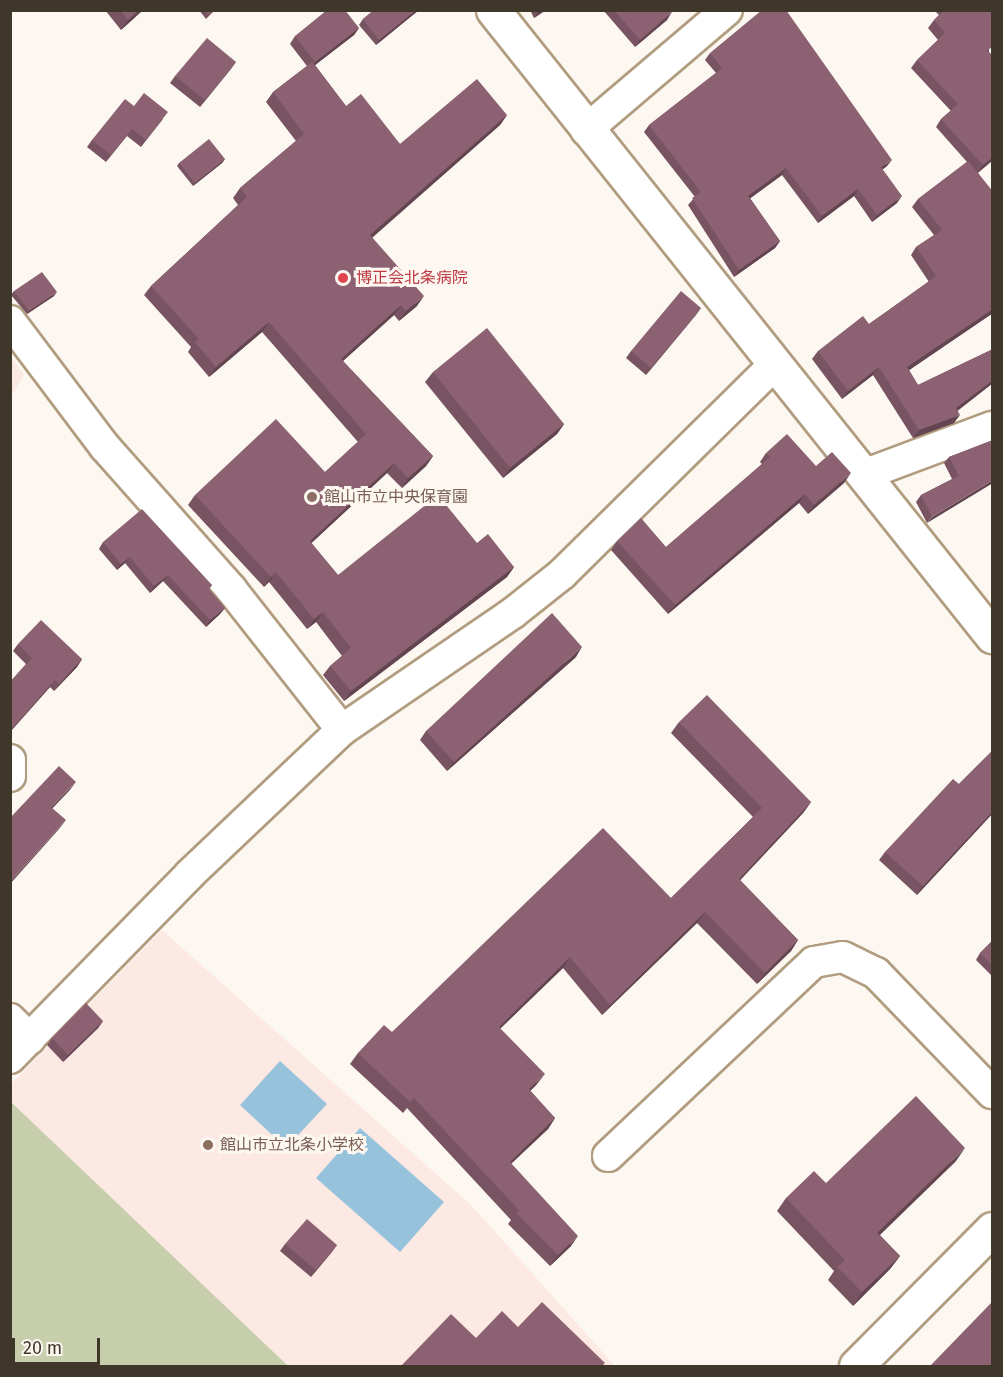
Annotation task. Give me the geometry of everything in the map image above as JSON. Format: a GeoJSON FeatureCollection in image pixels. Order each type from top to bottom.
{"type":"FeatureCollection","features":[{"type":"Feature","properties":{"kind":"street"},"geometry":{"type":"LineString","coordinates":[[493,10],[586,130],[774,365],[866,474],[993,636]]}},
{"type":"Feature","properties":{"kind":"street"},"geometry":{"type":"LineString","coordinates":[[586,130],[727,10]]}},
{"type":"Feature","properties":{"kind":"street"},"geometry":{"type":"LineString","coordinates":[[10,321],[105,447],[231,588],[342,730]]}},
{"type":"Feature","properties":{"kind":"street"},"geometry":{"type":"LineString","coordinates":[[17,1039],[342,730],[513,613],[562,574],[774,365]]}},
{"type":"Feature","properties":{"kind":"street"},"geometry":{"type":"LineString","coordinates":[[866,474],[993,427]]}},
{"type":"Feature","properties":{"kind":"street"},"geometry":{"type":"LineString","coordinates":[[10,760],[10,776]]}},
{"type":"Feature","properties":{"kind":"street"},"geometry":{"type":"LineString","coordinates":[[608,1156],[814,962],[843,957],[876,973],[993,1093]]}},
{"type":"Feature","properties":{"kind":"street"},"geometry":{"type":"LineString","coordinates":[[856,1366],[993,1229]]}},
{"type":"Feature","properties":{"kind":"shaded area"},"geometry":{"type":"Polygon","coordinates":[[[11,356],[24,375],[11,397],[11,356]]]}},
{"type":"Feature","properties":{"kind":"shaded area","name":"館山市立北条小学校"},"geometry":{"type":"Polygon","coordinates":[[[162,930],[472,1206],[615,1366],[11,1366],[10,1085],[162,930]]]}},
{"type":"Feature","properties":{"kind":"green space"},"geometry":{"type":"Polygon","coordinates":[[[10,1101],[287,1365],[11,1366],[10,1101]]]}},
{"type":"Feature","properties":{"kind":"water"},"geometry":{"type":"Polygon","coordinates":[[[280,1061],[327,1104],[286,1148],[240,1105],[280,1061]]]}},
{"type":"Feature","properties":{"kind":"water"},"geometry":{"type":"Polygon","coordinates":[[[360,1128],[444,1202],[400,1252],[316,1178],[360,1128]]]}},
{"type":"Feature","properties":{"kind":"building"},"geometry":{"type":"Polygon","coordinates":[[[120,10],[139,10],[128,20],[120,10]]]}},
{"type":"Feature","properties":{"kind":"building"},"geometry":{"type":"Polygon","coordinates":[[[327,10],[345,10],[359,28],[315,62],[295,36],[327,10]]]}},
{"type":"Feature","properties":{"kind":"building"},"geometry":{"type":"Polygon","coordinates":[[[374,10],[416,10],[379,40],[363,19],[374,10]]]}},
{"type":"Feature","properties":{"kind":"building"},"geometry":{"type":"Polygon","coordinates":[[[614,10],[670,10],[672,12],[640,40],[614,10]]]}},
{"type":"Feature","properties":{"kind":"building"},"geometry":{"type":"Polygon","coordinates":[[[762,10],[786,10],[892,160],[881,167],[902,196],[877,215],[858,189],[822,216],[786,168],[748,196],[780,241],[739,270],[692,198],[701,192],[649,125],[722,68],[710,53],[762,10]]]}},
{"type":"Feature","properties":{"kind":"building"},"geometry":{"type":"Polygon","coordinates":[[[944,10],[990,10],[993,13],[993,46],[987,51],[993,56],[993,157],[983,165],[941,119],[958,104],[917,60],[945,33],[934,20],[944,10]]]}},
{"type":"Feature","properties":{"kind":"building"},"geometry":{"type":"Polygon","coordinates":[[[207,38],[236,62],[205,100],[175,76],[207,38]]]}},
{"type":"Feature","properties":{"kind":"building"},"geometry":{"type":"Polygon","coordinates":[[[312,62],[346,106],[361,94],[400,144],[477,79],[507,115],[370,235],[424,296],[406,311],[401,305],[341,359],[433,456],[408,478],[394,463],[310,541],[338,575],[438,495],[477,543],[488,534],[514,567],[351,691],[330,666],[351,648],[323,612],[314,619],[276,572],[271,577],[195,495],[276,419],[325,472],[366,434],[269,322],[216,367],[195,342],[199,339],[151,286],[247,197],[240,188],[304,134],[273,92],[312,62]]]}},
{"type":"Feature","properties":{"kind":"building"},"geometry":{"type":"Polygon","coordinates":[[[144,93],[168,112],[146,140],[132,129],[111,155],[92,140],[125,99],[134,106],[144,93]]]}},
{"type":"Feature","properties":{"kind":"building"},"geometry":{"type":"Polygon","coordinates":[[[209,139],[225,159],[195,183],[179,163],[209,139]]]}},
{"type":"Feature","properties":{"kind":"building"},"geometry":{"type":"Polygon","coordinates":[[[968,161],[993,192],[993,309],[907,367],[918,385],[993,349],[993,380],[956,408],[960,415],[919,430],[879,367],[848,391],[818,351],[863,316],[869,324],[936,276],[916,247],[942,230],[918,199],[968,161]]]}},
{"type":"Feature","properties":{"kind":"building"},"geometry":{"type":"Polygon","coordinates":[[[42,272],[57,292],[29,311],[14,291],[42,272]]]}},
{"type":"Feature","properties":{"kind":"building"},"geometry":{"type":"Polygon","coordinates":[[[681,291],[701,308],[651,368],[631,351],[681,291]]]}},
{"type":"Feature","properties":{"kind":"building"},"geometry":{"type":"Polygon","coordinates":[[[487,328],[564,424],[510,468],[433,372],[487,328]]]}},
{"type":"Feature","properties":{"kind":"building"},"geometry":{"type":"Polygon","coordinates":[[[787,434],[816,466],[832,452],[851,473],[814,505],[805,494],[675,605],[617,541],[641,518],[666,547],[770,457],[766,453],[787,434]]]}},
{"type":"Feature","properties":{"kind":"building"},"geometry":{"type":"Polygon","coordinates":[[[993,440],[993,480],[932,517],[921,495],[959,476],[949,457],[993,440]]]}},
{"type":"Feature","properties":{"kind":"building"},"geometry":{"type":"Polygon","coordinates":[[[142,509],[212,585],[209,589],[225,608],[210,620],[168,575],[154,586],[130,557],[121,564],[103,542],[142,509]]]}},
{"type":"Feature","properties":{"kind":"building"},"geometry":{"type":"Polygon","coordinates":[[[552,613],[582,647],[454,762],[426,731],[552,613]]]}},
{"type":"Feature","properties":{"kind":"building"},"geometry":{"type":"Polygon","coordinates":[[[41,620],[82,659],[59,684],[55,680],[10,731],[10,682],[32,658],[18,644],[41,620]]]}},
{"type":"Feature","properties":{"kind":"building"},"geometry":{"type":"Polygon","coordinates":[[[707,695],[811,802],[739,879],[798,940],[765,973],[705,912],[610,1005],[570,957],[499,1027],[545,1074],[529,1089],[555,1118],[510,1162],[578,1236],[558,1255],[516,1213],[519,1210],[414,1098],[410,1102],[358,1053],[384,1025],[392,1032],[603,828],[671,898],[762,808],[679,722],[707,695]]]}},
{"type":"Feature","properties":{"kind":"building"},"geometry":{"type":"Polygon","coordinates":[[[993,750],[993,811],[923,886],[885,852],[953,779],[959,784],[993,750]]]}},
{"type":"Feature","properties":{"kind":"building"},"geometry":{"type":"Polygon","coordinates":[[[59,766],[76,782],[51,807],[66,820],[10,882],[10,818],[59,766]]]}},
{"type":"Feature","properties":{"kind":"building"},"geometry":{"type":"Polygon","coordinates":[[[993,940],[993,966],[980,953],[993,940]]]}},
{"type":"Feature","properties":{"kind":"building"},"geometry":{"type":"Polygon","coordinates":[[[86,1003],[103,1021],[68,1055],[52,1038],[86,1003]]]}},
{"type":"Feature","properties":{"kind":"building"},"geometry":{"type":"Polygon","coordinates":[[[916,1096],[965,1148],[877,1233],[900,1256],[862,1292],[837,1267],[845,1260],[786,1198],[814,1171],[826,1183],[916,1096]]]}},
{"type":"Feature","properties":{"kind":"building"},"geometry":{"type":"Polygon","coordinates":[[[307,1219],[337,1245],[316,1270],[285,1244],[307,1219]]]}},
{"type":"Feature","properties":{"kind":"building"},"geometry":{"type":"Polygon","coordinates":[[[993,1301],[993,1366],[930,1366],[993,1301]]]}},
{"type":"Feature","properties":{"kind":"building"},"geometry":{"type":"Polygon","coordinates":[[[542,1302],[605,1363],[602,1366],[401,1366],[451,1314],[476,1338],[502,1311],[518,1327],[542,1302]]]}},
{"type":"Feature","properties":{"kind":"place","name":"博正会北条病院"},"geometry":{"type":"Point","coordinates":[343,278]}},
{"type":"Feature","properties":{"kind":"place","name":"館山市立中央保育園"},"geometry":{"type":"Point","coordinates":[312,497]}},
{"type":"Feature","properties":{"kind":"place","name":"館山市立北条小学校"},"geometry":{"type":"Point","coordinates":[208,1145]}}]}
